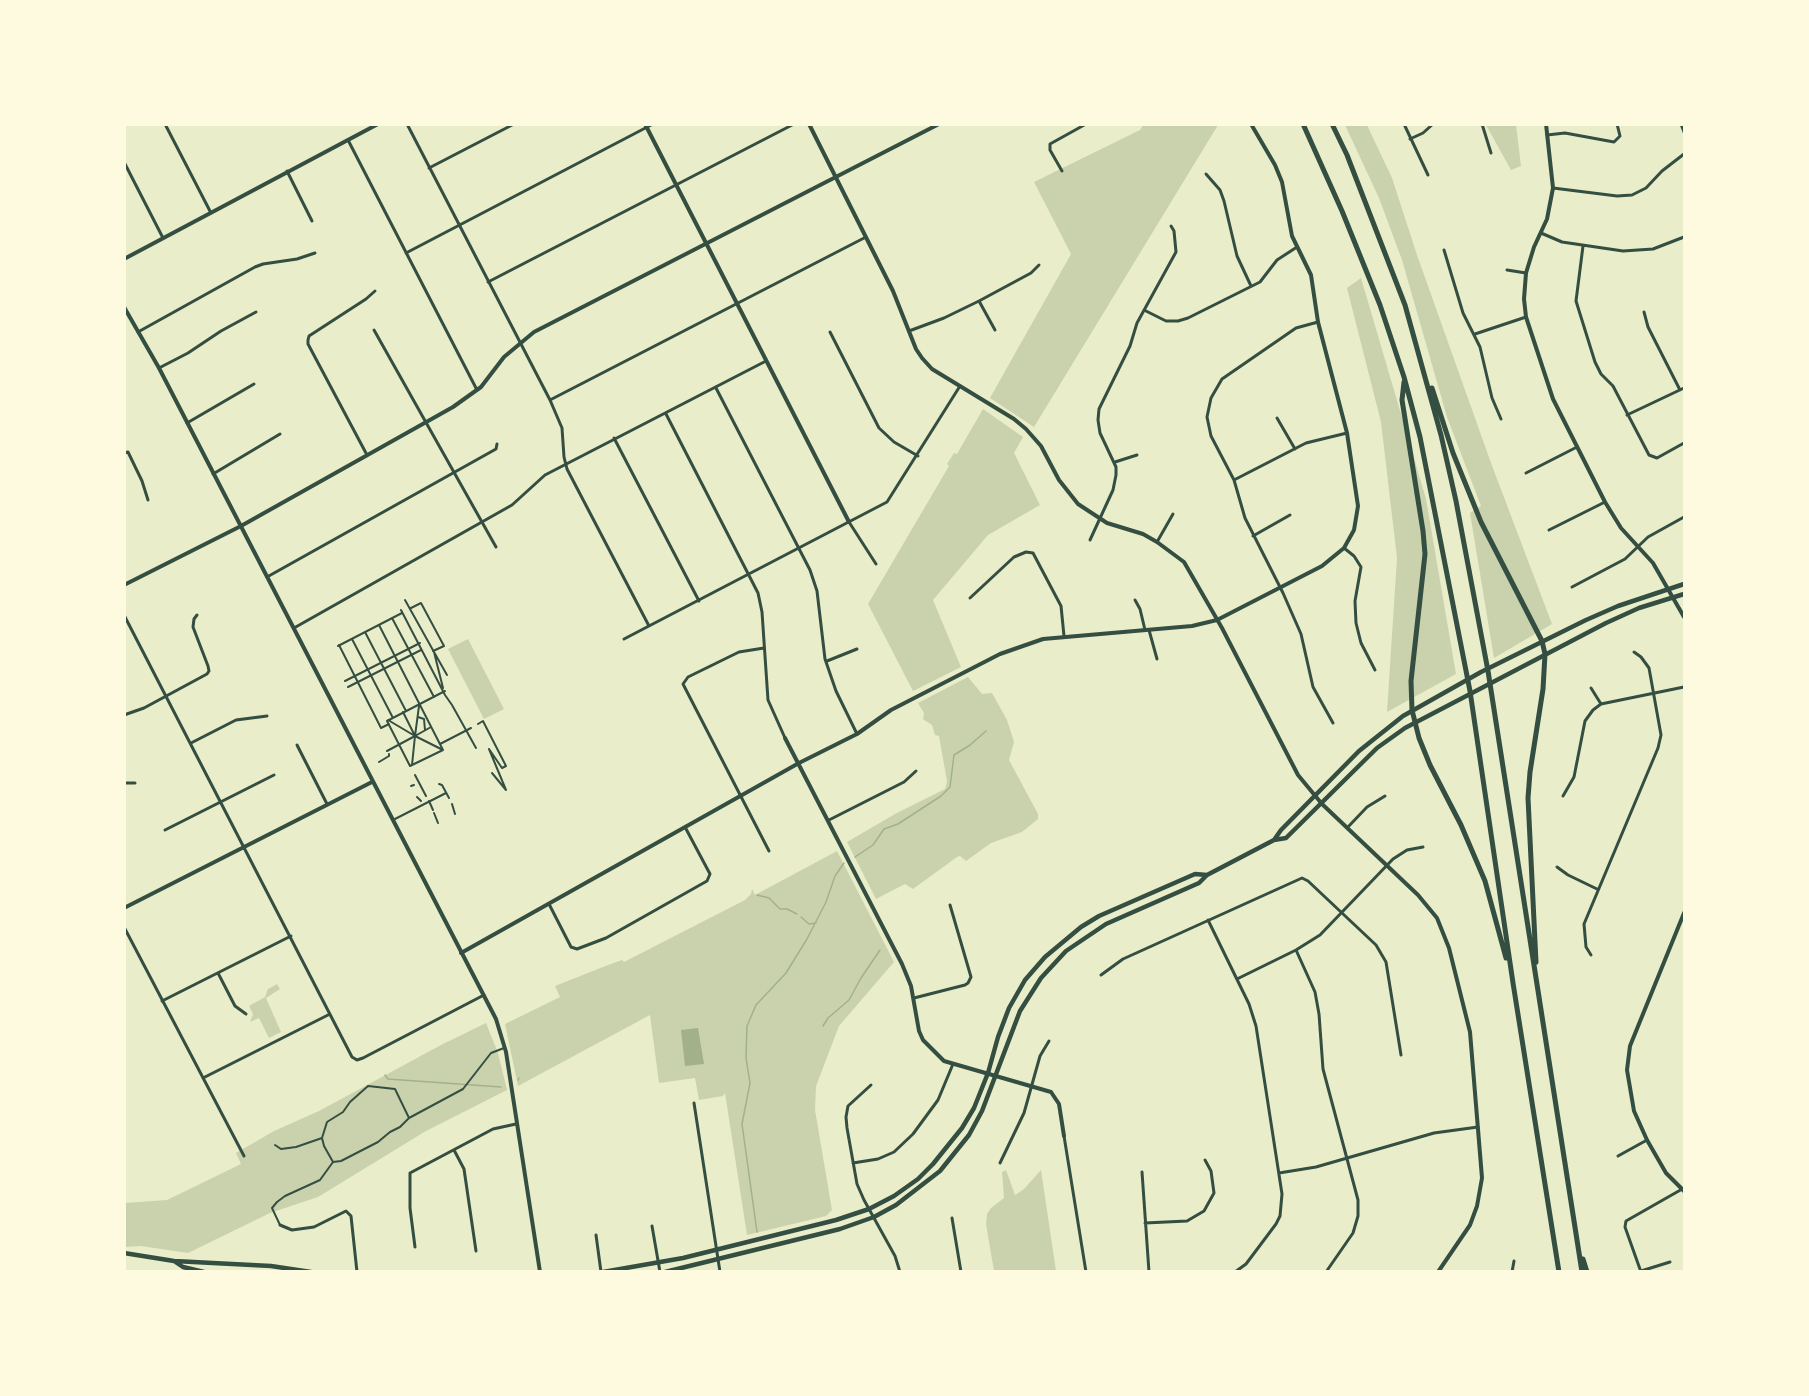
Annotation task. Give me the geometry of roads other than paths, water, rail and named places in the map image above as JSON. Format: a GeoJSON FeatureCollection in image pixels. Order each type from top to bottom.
{"type":"FeatureCollection","features":[{"type":"Feature","properties":{"kind":"highway"},"geometry":{"type":"LineString","coordinates":[[1303,124],[1380,305],[1404,377],[1429,482],[1470,691],[1558,1272]]}},
{"type":"Feature","properties":{"kind":"highway"},"geometry":{"type":"LineString","coordinates":[[1332,124],[1347,155],[1405,305],[1453,453],[1480,522],[1542,641],[1545,654],[1543,689],[1528,798],[1538,994]]}},
{"type":"Feature","properties":{"kind":"highway"},"geometry":{"type":"LineString","coordinates":[[1416,341],[1456,501],[1488,671],[1582,1272]]}},
{"type":"Feature","properties":{"kind":"highway"},"geometry":{"type":"LineString","coordinates":[[1404,377],[1402,400],[1425,554],[1411,681],[1412,710],[1430,765],[1461,825],[1485,881],[1513,984]]}},
{"type":"Feature","properties":{"kind":"highway"},"geometry":{"type":"LineString","coordinates":[[1576,1234],[1587,1272]]}},
{"type":"Feature","properties":{"kind":"main road"},"geometry":{"type":"LineString","coordinates":[[1274,840],[1281,830],[1359,751],[1412,710],[1542,641],[1618,606],[1684,584]]}},
{"type":"Feature","properties":{"kind":"main road"},"geometry":{"type":"LineString","coordinates":[[665,1272],[840,1229],[874,1217],[896,1205],[921,1188],[956,1153],[982,1111],[1020,1011],[1031,992],[1066,951],[1106,924],[1199,883],[1207,875],[1274,840],[1286,838],[1377,748],[1415,723],[1505,674],[1628,613],[1684,594]]}},
{"type":"Feature","properties":{"kind":"main road"},"geometry":{"type":"LineString","coordinates":[[602,1272],[717,1250],[836,1220],[869,1209],[894,1196],[918,1179],[948,1149],[974,1108],[1009,1008],[1024,980],[1033,970],[1060,943],[1099,916],[1195,874],[1207,875]]}},
{"type":"Feature","properties":{"kind":"main road"},"geometry":{"type":"LineString","coordinates":[[1142,897],[1146,906]]}},
{"type":"Feature","properties":{"kind":"main road"},"geometry":{"type":"LineString","coordinates":[[124,1253],[174,1261],[311,1272]]}},
{"type":"Feature","properties":{"kind":"main road"},"geometry":{"type":"LineString","coordinates":[[174,1261],[183,1268],[204,1272]]}},
{"type":"Feature","properties":{"kind":"street"},"geometry":{"type":"LineString","coordinates":[[165,124],[211,213]]}},
{"type":"Feature","properties":{"kind":"street"},"geometry":{"type":"LineString","coordinates":[[124,259],[378,124]]}},
{"type":"Feature","properties":{"kind":"street"},"geometry":{"type":"LineString","coordinates":[[406,124],[550,400],[562,428],[565,464],[649,626]]}},
{"type":"Feature","properties":{"kind":"street"},"geometry":{"type":"LineString","coordinates":[[429,168],[514,124]]}},
{"type":"Feature","properties":{"kind":"street"},"geometry":{"type":"LineString","coordinates":[[406,253],[653,124]]}},
{"type":"Feature","properties":{"kind":"street"},"geometry":{"type":"LineString","coordinates":[[488,282],[794,124]]}},
{"type":"Feature","properties":{"kind":"street"},"geometry":{"type":"LineString","coordinates":[[809,124],[898,301],[916,348],[927,363],[1026,429],[1041,446],[1069,494],[1078,504],[1099,518],[1143,534],[1184,562],[1298,775],[1322,804],[1430,908],[1445,935],[1470,1032],[1482,1178],[1476,1211],[1470,1225],[1438,1272]]}},
{"type":"Feature","properties":{"kind":"street"},"geometry":{"type":"LineString","coordinates":[[124,585],[241,526],[453,407],[477,390],[504,357],[534,332],[939,124]]}},
{"type":"Feature","properties":{"kind":"street"},"geometry":{"type":"LineString","coordinates":[[1062,171],[1050,150],[1050,144],[1086,124]]}},
{"type":"Feature","properties":{"kind":"street"},"geometry":{"type":"LineString","coordinates":[[461,953],[799,763],[857,734],[891,710],[1000,654],[1027,643],[1064,636],[1192,626],[1217,620],[1323,566],[1344,548],[1354,530],[1358,506],[1347,433],[1318,322],[1311,275],[1289,227],[1281,179],[1251,124]]}},
{"type":"Feature","properties":{"kind":"street"},"geometry":{"type":"LineString","coordinates":[[1404,124],[1428,175]]}},
{"type":"Feature","properties":{"kind":"street"},"geometry":{"type":"LineString","coordinates":[[1410,139],[1423,133],[1433,124]]}},
{"type":"Feature","properties":{"kind":"street"},"geometry":{"type":"LineString","coordinates":[[1482,124],[1491,153]]}},
{"type":"Feature","properties":{"kind":"street"},"geometry":{"type":"LineString","coordinates":[[1546,124],[1554,188],[1549,212],[1526,273],[1524,299],[1526,317],[1553,399],[1576,447],[1621,528],[1653,563],[1684,617]]}},
{"type":"Feature","properties":{"kind":"street"},"geometry":{"type":"LineString","coordinates":[[1547,135],[1565,133],[1614,142],[1620,136],[1617,124]]}},
{"type":"Feature","properties":{"kind":"street"},"geometry":{"type":"LineString","coordinates":[[1681,124],[1684,132]]}},
{"type":"Feature","properties":{"kind":"street"},"geometry":{"type":"LineString","coordinates":[[646,126],[849,522],[876,564]]}},
{"type":"Feature","properties":{"kind":"street"},"geometry":{"type":"LineString","coordinates":[[348,140],[477,390]]}},
{"type":"Feature","properties":{"kind":"street"},"geometry":{"type":"LineString","coordinates":[[1554,188],[1617,196],[1632,195],[1646,188],[1662,171],[1684,154]]}},
{"type":"Feature","properties":{"kind":"street"},"geometry":{"type":"LineString","coordinates":[[124,162],[163,239]]}},
{"type":"Feature","properties":{"kind":"street"},"geometry":{"type":"LineString","coordinates":[[287,171],[312,221]]}},
{"type":"Feature","properties":{"kind":"street"},"geometry":{"type":"LineString","coordinates":[[1206,174],[1218,188],[1224,201],[1237,256],[1251,286]]}},
{"type":"Feature","properties":{"kind":"street"},"geometry":{"type":"LineString","coordinates":[[1090,540],[1113,490],[1116,467],[1100,433],[1098,420],[1100,409],[1130,346],[1137,323],[1176,252],[1174,231],[1171,226]]}},
{"type":"Feature","properties":{"kind":"street"},"geometry":{"type":"LineString","coordinates":[[1541,233],[1562,242],[1615,251],[1638,251],[1662,246],[1684,237]]}},
{"type":"Feature","properties":{"kind":"street"},"geometry":{"type":"LineString","coordinates":[[550,400],[866,237]]}},
{"type":"Feature","properties":{"kind":"street"},"geometry":{"type":"LineString","coordinates":[[1583,246],[1576,301],[1601,374],[1613,386],[1649,455],[1653,458],[1660,456],[1684,444]]}},
{"type":"Feature","properties":{"kind":"street"},"geometry":{"type":"LineString","coordinates":[[1144,310],[1160,320],[1178,321],[1188,318],[1260,282],[1282,255],[1297,247]]}},
{"type":"Feature","properties":{"kind":"street"},"geometry":{"type":"LineString","coordinates":[[1444,250],[1463,313],[1475,334],[1492,398],[1502,419]]}},
{"type":"Feature","properties":{"kind":"street"},"geometry":{"type":"LineString","coordinates":[[138,332],[255,267],[315,253]]}},
{"type":"Feature","properties":{"kind":"street"},"geometry":{"type":"LineString","coordinates":[[909,331],[944,318],[979,301],[1031,273],[1039,265]]}},
{"type":"Feature","properties":{"kind":"street"},"geometry":{"type":"LineString","coordinates":[[1507,270],[1526,273]]}},
{"type":"Feature","properties":{"kind":"street"},"geometry":{"type":"LineString","coordinates":[[367,455],[308,344],[308,340],[309,336],[375,291]]}},
{"type":"Feature","properties":{"kind":"street"},"geometry":{"type":"LineString","coordinates":[[979,301],[995,330]]}},
{"type":"Feature","properties":{"kind":"street"},"geometry":{"type":"LineString","coordinates":[[124,307],[159,368],[496,1019],[504,1048],[540,1272]]}},
{"type":"Feature","properties":{"kind":"street"},"geometry":{"type":"LineString","coordinates":[[159,368],[256,312]]}},
{"type":"Feature","properties":{"kind":"street"},"geometry":{"type":"LineString","coordinates":[[1644,312],[1647,327],[1680,390]]}},
{"type":"Feature","properties":{"kind":"street"},"geometry":{"type":"LineString","coordinates":[[1475,334],[1526,317]]}},
{"type":"Feature","properties":{"kind":"street"},"geometry":{"type":"LineString","coordinates":[[1318,322],[1296,328],[1233,370],[1216,387],[1208,406],[1208,428],[1234,480],[1253,536],[1301,634],[1313,687],[1333,723]]}},
{"type":"Feature","properties":{"kind":"street"},"geometry":{"type":"LineString","coordinates":[[374,330],[496,547]]}},
{"type":"Feature","properties":{"kind":"street"},"geometry":{"type":"LineString","coordinates":[[830,332],[879,428],[894,442],[918,456]]}},
{"type":"Feature","properties":{"kind":"street"},"geometry":{"type":"LineString","coordinates":[[294,628],[512,506],[538,480],[565,464],[767,361]]}},
{"type":"Feature","properties":{"kind":"street"},"geometry":{"type":"LineString","coordinates":[[187,423],[254,384]]}},
{"type":"Feature","properties":{"kind":"street"},"geometry":{"type":"LineString","coordinates":[[624,639],[887,502],[960,386]]}},
{"type":"Feature","properties":{"kind":"street"},"geometry":{"type":"LineString","coordinates":[[716,388],[810,570],[817,591],[826,661],[836,691],[857,734]]}},
{"type":"Feature","properties":{"kind":"street"},"geometry":{"type":"LineString","coordinates":[[1627,415],[1684,388]]}},
{"type":"Feature","properties":{"kind":"street"},"geometry":{"type":"LineString","coordinates":[[666,414],[760,602],[768,700],[785,738],[902,964],[910,982],[923,1040],[941,1058],[953,1064],[1051,1092],[1056,1098],[1062,1118],[1086,1272]]}},
{"type":"Feature","properties":{"kind":"street"},"geometry":{"type":"LineString","coordinates":[[1277,418],[1295,449]]}},
{"type":"Feature","properties":{"kind":"street"},"geometry":{"type":"LineString","coordinates":[[1234,480],[1295,449],[1328,436],[1347,433]]}},
{"type":"Feature","properties":{"kind":"street"},"geometry":{"type":"LineString","coordinates":[[213,474],[280,435]]}},
{"type":"Feature","properties":{"kind":"street"},"geometry":{"type":"LineString","coordinates":[[614,438],[699,601]]}},
{"type":"Feature","properties":{"kind":"street"},"geometry":{"type":"LineString","coordinates":[[267,577],[496,449],[497,444]]}},
{"type":"Feature","properties":{"kind":"street"},"geometry":{"type":"LineString","coordinates":[[1526,473],[1576,447]]}},
{"type":"Feature","properties":{"kind":"street"},"geometry":{"type":"LineString","coordinates":[[124,453],[128,452],[148,500]]}},
{"type":"Feature","properties":{"kind":"street"},"geometry":{"type":"LineString","coordinates":[[1115,462],[1137,454]]}},
{"type":"Feature","properties":{"kind":"street"},"geometry":{"type":"LineString","coordinates":[[1549,530],[1605,502]]}},
{"type":"Feature","properties":{"kind":"street"},"geometry":{"type":"LineString","coordinates":[[1157,542],[1173,514]]}},
{"type":"Feature","properties":{"kind":"street"},"geometry":{"type":"LineString","coordinates":[[1253,536],[1290,514]]}},
{"type":"Feature","properties":{"kind":"street"},"geometry":{"type":"LineString","coordinates":[[1572,587],[1625,559],[1657,532],[1684,517]]}},
{"type":"Feature","properties":{"kind":"street"},"geometry":{"type":"LineString","coordinates":[[1344,548],[1354,556],[1361,567],[1355,601],[1356,623],[1361,643],[1375,670]]}},
{"type":"Feature","properties":{"kind":"street"},"geometry":{"type":"LineString","coordinates":[[970,598],[1014,557],[1026,552],[1032,554],[1061,606],[1064,636]]}},
{"type":"Feature","properties":{"kind":"street"},"geometry":{"type":"LineString","coordinates":[[405,600],[447,675]]}},
{"type":"Feature","properties":{"kind":"street"},"geometry":{"type":"LineString","coordinates":[[1135,600],[1140,606],[1157,659]]}},
{"type":"Feature","properties":{"kind":"street"},"geometry":{"type":"LineString","coordinates":[[410,609],[421,603],[444,646],[434,652]]}},
{"type":"Feature","properties":{"kind":"street"},"geometry":{"type":"LineString","coordinates":[[443,691],[393,717],[381,728],[338,646],[401,611],[476,748]]}},
{"type":"Feature","properties":{"kind":"street"},"geometry":{"type":"LineString","coordinates":[[124,615],[352,1057],[357,1060],[363,1058],[484,995]]}},
{"type":"Feature","properties":{"kind":"street"},"geometry":{"type":"LineString","coordinates":[[124,715],[144,708],[199,680],[209,671],[193,627],[197,615]]}},
{"type":"Feature","properties":{"kind":"street"},"geometry":{"type":"LineString","coordinates":[[392,618],[434,697]]}},
{"type":"Feature","properties":{"kind":"street"},"geometry":{"type":"LineString","coordinates":[[379,625],[442,750]]}},
{"type":"Feature","properties":{"kind":"street"},"geometry":{"type":"LineString","coordinates":[[365,632],[385,668],[415,736]]}},
{"type":"Feature","properties":{"kind":"street"},"geometry":{"type":"LineString","coordinates":[[352,639],[393,717]]}},
{"type":"Feature","properties":{"kind":"street"},"geometry":{"type":"LineString","coordinates":[[345,681],[419,644]]}},
{"type":"Feature","properties":{"kind":"street"},"geometry":{"type":"LineString","coordinates":[[764,648],[739,652],[688,677],[682,684],[769,851]]}},
{"type":"Feature","properties":{"kind":"street"},"geometry":{"type":"LineString","coordinates":[[348,687],[421,650]]}},
{"type":"Feature","properties":{"kind":"street"},"geometry":{"type":"LineString","coordinates":[[826,661],[856,650]]}},
{"type":"Feature","properties":{"kind":"street"},"geometry":{"type":"LineString","coordinates":[[1591,955],[1586,947],[1583,928],[1658,748],[1661,735],[1649,669],[1634,651]]}},
{"type":"Feature","properties":{"kind":"street"},"geometry":{"type":"LineString","coordinates":[[434,652],[443,691]]}},
{"type":"Feature","properties":{"kind":"street"},"geometry":{"type":"LineString","coordinates":[[1563,796],[1574,777],[1585,721],[1601,704],[1684,687]]}},
{"type":"Feature","properties":{"kind":"street"},"geometry":{"type":"LineString","coordinates":[[1591,688],[1601,704]]}},
{"type":"Feature","properties":{"kind":"street"},"geometry":{"type":"LineString","coordinates":[[412,765],[420,704]]}},
{"type":"Feature","properties":{"kind":"street"},"geometry":{"type":"LineString","coordinates":[[190,743],[236,720],[267,716]]}},
{"type":"Feature","properties":{"kind":"street"},"geometry":{"type":"LineString","coordinates":[[418,717],[426,718]]}},
{"type":"Feature","properties":{"kind":"street"},"geometry":{"type":"LineString","coordinates":[[425,730],[426,718]]}},
{"type":"Feature","properties":{"kind":"street"},"geometry":{"type":"LineString","coordinates":[[478,724],[483,721],[506,766],[499,769]]}},
{"type":"Feature","properties":{"kind":"street"},"geometry":{"type":"LineString","coordinates":[[388,722],[442,750]]}},
{"type":"Feature","properties":{"kind":"street"},"geometry":{"type":"LineString","coordinates":[[388,722],[410,766],[412,765]]}},
{"type":"Feature","properties":{"kind":"street"},"geometry":{"type":"LineString","coordinates":[[379,762],[390,756],[388,753],[399,744],[432,727]]}},
{"type":"Feature","properties":{"kind":"street"},"geometry":{"type":"LineString","coordinates":[[440,744],[471,728]]}},
{"type":"Feature","properties":{"kind":"street"},"geometry":{"type":"LineString","coordinates":[[297,745],[327,804]]}},
{"type":"Feature","properties":{"kind":"street"},"geometry":{"type":"LineString","coordinates":[[492,773],[506,790],[489,749],[499,769]]}},
{"type":"Feature","properties":{"kind":"street"},"geometry":{"type":"LineString","coordinates":[[412,765],[442,750]]}},
{"type":"Feature","properties":{"kind":"street"},"geometry":{"type":"LineString","coordinates":[[829,820],[904,782],[916,771]]}},
{"type":"Feature","properties":{"kind":"street"},"geometry":{"type":"LineString","coordinates":[[165,830],[274,775]]}},
{"type":"Feature","properties":{"kind":"street"},"geometry":{"type":"LineString","coordinates":[[415,775],[415,784],[425,794]]}},
{"type":"Feature","properties":{"kind":"street"},"geometry":{"type":"LineString","coordinates":[[124,908],[372,782]]}},
{"type":"Feature","properties":{"kind":"street"},"geometry":{"type":"LineString","coordinates":[[124,783],[135,783]]}},
{"type":"Feature","properties":{"kind":"street"},"geometry":{"type":"LineString","coordinates":[[439,784],[442,785],[449,798]]}},
{"type":"Feature","properties":{"kind":"street"},"geometry":{"type":"LineString","coordinates":[[393,820],[446,793]]}},
{"type":"Feature","properties":{"kind":"street"},"geometry":{"type":"LineString","coordinates":[[1347,828],[1367,807],[1385,796]]}},
{"type":"Feature","properties":{"kind":"street"},"geometry":{"type":"LineString","coordinates":[[417,797],[422,801]]}},
{"type":"Feature","properties":{"kind":"street"},"geometry":{"type":"LineString","coordinates":[[429,801],[438,823]]}},
{"type":"Feature","properties":{"kind":"street"},"geometry":{"type":"LineString","coordinates":[[452,804],[455,814]]}},
{"type":"Feature","properties":{"kind":"street"},"geometry":{"type":"LineString","coordinates":[[549,904],[571,947],[576,949],[606,938],[707,881],[710,876],[685,827]]}},
{"type":"Feature","properties":{"kind":"street"},"geometry":{"type":"LineString","coordinates":[[1237,979],[1296,950],[1320,935],[1393,859],[1407,850],[1424,847]]}},
{"type":"Feature","properties":{"kind":"street"},"geometry":{"type":"LineString","coordinates":[[1557,867],[1568,875],[1598,889]]}},
{"type":"Feature","properties":{"kind":"street"},"geometry":{"type":"LineString","coordinates":[[1101,975],[1124,959],[1302,878],[1308,881],[1376,945],[1386,962],[1401,1055]]}},
{"type":"Feature","properties":{"kind":"street"},"geometry":{"type":"LineString","coordinates":[[914,998],[965,985],[971,977],[950,905]]}},
{"type":"Feature","properties":{"kind":"street"},"geometry":{"type":"LineString","coordinates":[[1670,1262],[1641,1271],[1624,1227],[1630,1218],[1684,1189],[1666,1173],[1647,1140],[1634,1111],[1627,1070],[1638,1023],[1684,913]]}},
{"type":"Feature","properties":{"kind":"street"},"geometry":{"type":"LineString","coordinates":[[1208,920],[1249,1004],[1256,1026],[1282,1194],[1280,1216],[1256,1253],[1235,1272]]}},
{"type":"Feature","properties":{"kind":"street"},"geometry":{"type":"LineString","coordinates":[[124,927],[244,1156]]}},
{"type":"Feature","properties":{"kind":"street"},"geometry":{"type":"LineString","coordinates":[[162,1001],[291,936]]}},
{"type":"Feature","properties":{"kind":"street"},"geometry":{"type":"LineString","coordinates":[[1296,950],[1316,992],[1323,1069],[1358,1200],[1358,1216],[1353,1233],[1326,1272]]}},
{"type":"Feature","properties":{"kind":"street"},"geometry":{"type":"LineString","coordinates":[[218,973],[235,1006],[246,1014]]}},
{"type":"Feature","properties":{"kind":"street"},"geometry":{"type":"LineString","coordinates":[[203,1078],[330,1014]]}},
{"type":"Feature","properties":{"kind":"street"},"geometry":{"type":"LineString","coordinates":[[1000,1163],[1024,1113],[1040,1056],[1048,1041]]}},
{"type":"Feature","properties":{"kind":"street"},"geometry":{"type":"LineString","coordinates":[[357,1272],[351,1216],[346,1211],[309,1228],[292,1230],[280,1225],[272,1208],[285,1196],[320,1180],[333,1162],[341,1161],[378,1143],[409,1118],[463,1089],[491,1053],[504,1048]]}},
{"type":"Feature","properties":{"kind":"street"},"geometry":{"type":"LineString","coordinates":[[853,1163],[878,1159],[894,1152],[913,1134],[938,1100],[953,1064]]}},
{"type":"Feature","properties":{"kind":"street"},"geometry":{"type":"LineString","coordinates":[[871,1085],[848,1106],[846,1117],[853,1163],[857,1184],[895,1256],[900,1272]]}},
{"type":"Feature","properties":{"kind":"street"},"geometry":{"type":"LineString","coordinates":[[333,1162],[322,1138],[327,1122],[343,1112],[350,1102],[368,1086],[395,1089],[409,1118]]}},
{"type":"Feature","properties":{"kind":"street"},"geometry":{"type":"LineString","coordinates":[[694,1103],[720,1272]]}},
{"type":"Feature","properties":{"kind":"street"},"geometry":{"type":"LineString","coordinates":[[415,1247],[410,1208],[410,1173],[493,1129],[516,1124]]}},
{"type":"Feature","properties":{"kind":"street"},"geometry":{"type":"LineString","coordinates":[[1279,1173],[1316,1167],[1434,1133],[1479,1127]]}},
{"type":"Feature","properties":{"kind":"street"},"geometry":{"type":"LineString","coordinates":[[275,1145],[281,1149],[296,1147],[322,1138]]}},
{"type":"Feature","properties":{"kind":"street"},"geometry":{"type":"LineString","coordinates":[[1618,1155],[1647,1140]]}},
{"type":"Feature","properties":{"kind":"street"},"geometry":{"type":"LineString","coordinates":[[454,1150],[464,1169],[476,1251]]}},
{"type":"Feature","properties":{"kind":"street"},"geometry":{"type":"LineString","coordinates":[[1145,1223],[1187,1221],[1204,1211],[1214,1193],[1211,1171],[1205,1160]]}},
{"type":"Feature","properties":{"kind":"street"},"geometry":{"type":"LineString","coordinates":[[1142,1172],[1149,1272]]}},
{"type":"Feature","properties":{"kind":"street"},"geometry":{"type":"LineString","coordinates":[[952,1218],[961,1272]]}},
{"type":"Feature","properties":{"kind":"street"},"geometry":{"type":"LineString","coordinates":[[652,1226],[660,1272]]}},
{"type":"Feature","properties":{"kind":"street"},"geometry":{"type":"LineString","coordinates":[[596,1236],[602,1272]]}},
{"type":"Feature","properties":{"kind":"street"},"geometry":{"type":"LineString","coordinates":[[1512,1272],[1515,1261]]}},
{"type":"Feature","properties":{"kind":"waterway"},"geometry":{"type":"LineString","coordinates":[[855,857],[873,845],[884,829],[898,824],[941,796],[950,787],[954,755],[986,731]]}},
{"type":"Feature","properties":{"kind":"waterway"},"geometry":{"type":"LineString","coordinates":[[757,1232],[742,1124],[750,1083],[746,1058],[747,1026],[756,1005],[786,973],[807,939],[826,902],[835,876],[844,863]]}},
{"type":"Feature","properties":{"kind":"waterway"},"geometry":{"type":"LineString","coordinates":[[757,895],[769,898],[780,909],[787,909],[797,914]]}},
{"type":"Feature","properties":{"kind":"waterway"},"geometry":{"type":"LineString","coordinates":[[801,917],[809,924],[816,923]]}},
{"type":"Feature","properties":{"kind":"waterway"},"geometry":{"type":"LineString","coordinates":[[823,1026],[828,1018],[849,1000],[880,950]]}},
{"type":"Feature","properties":{"kind":"waterway"},"geometry":{"type":"LineString","coordinates":[[385,1075],[388,1079],[501,1087]]}}]}
